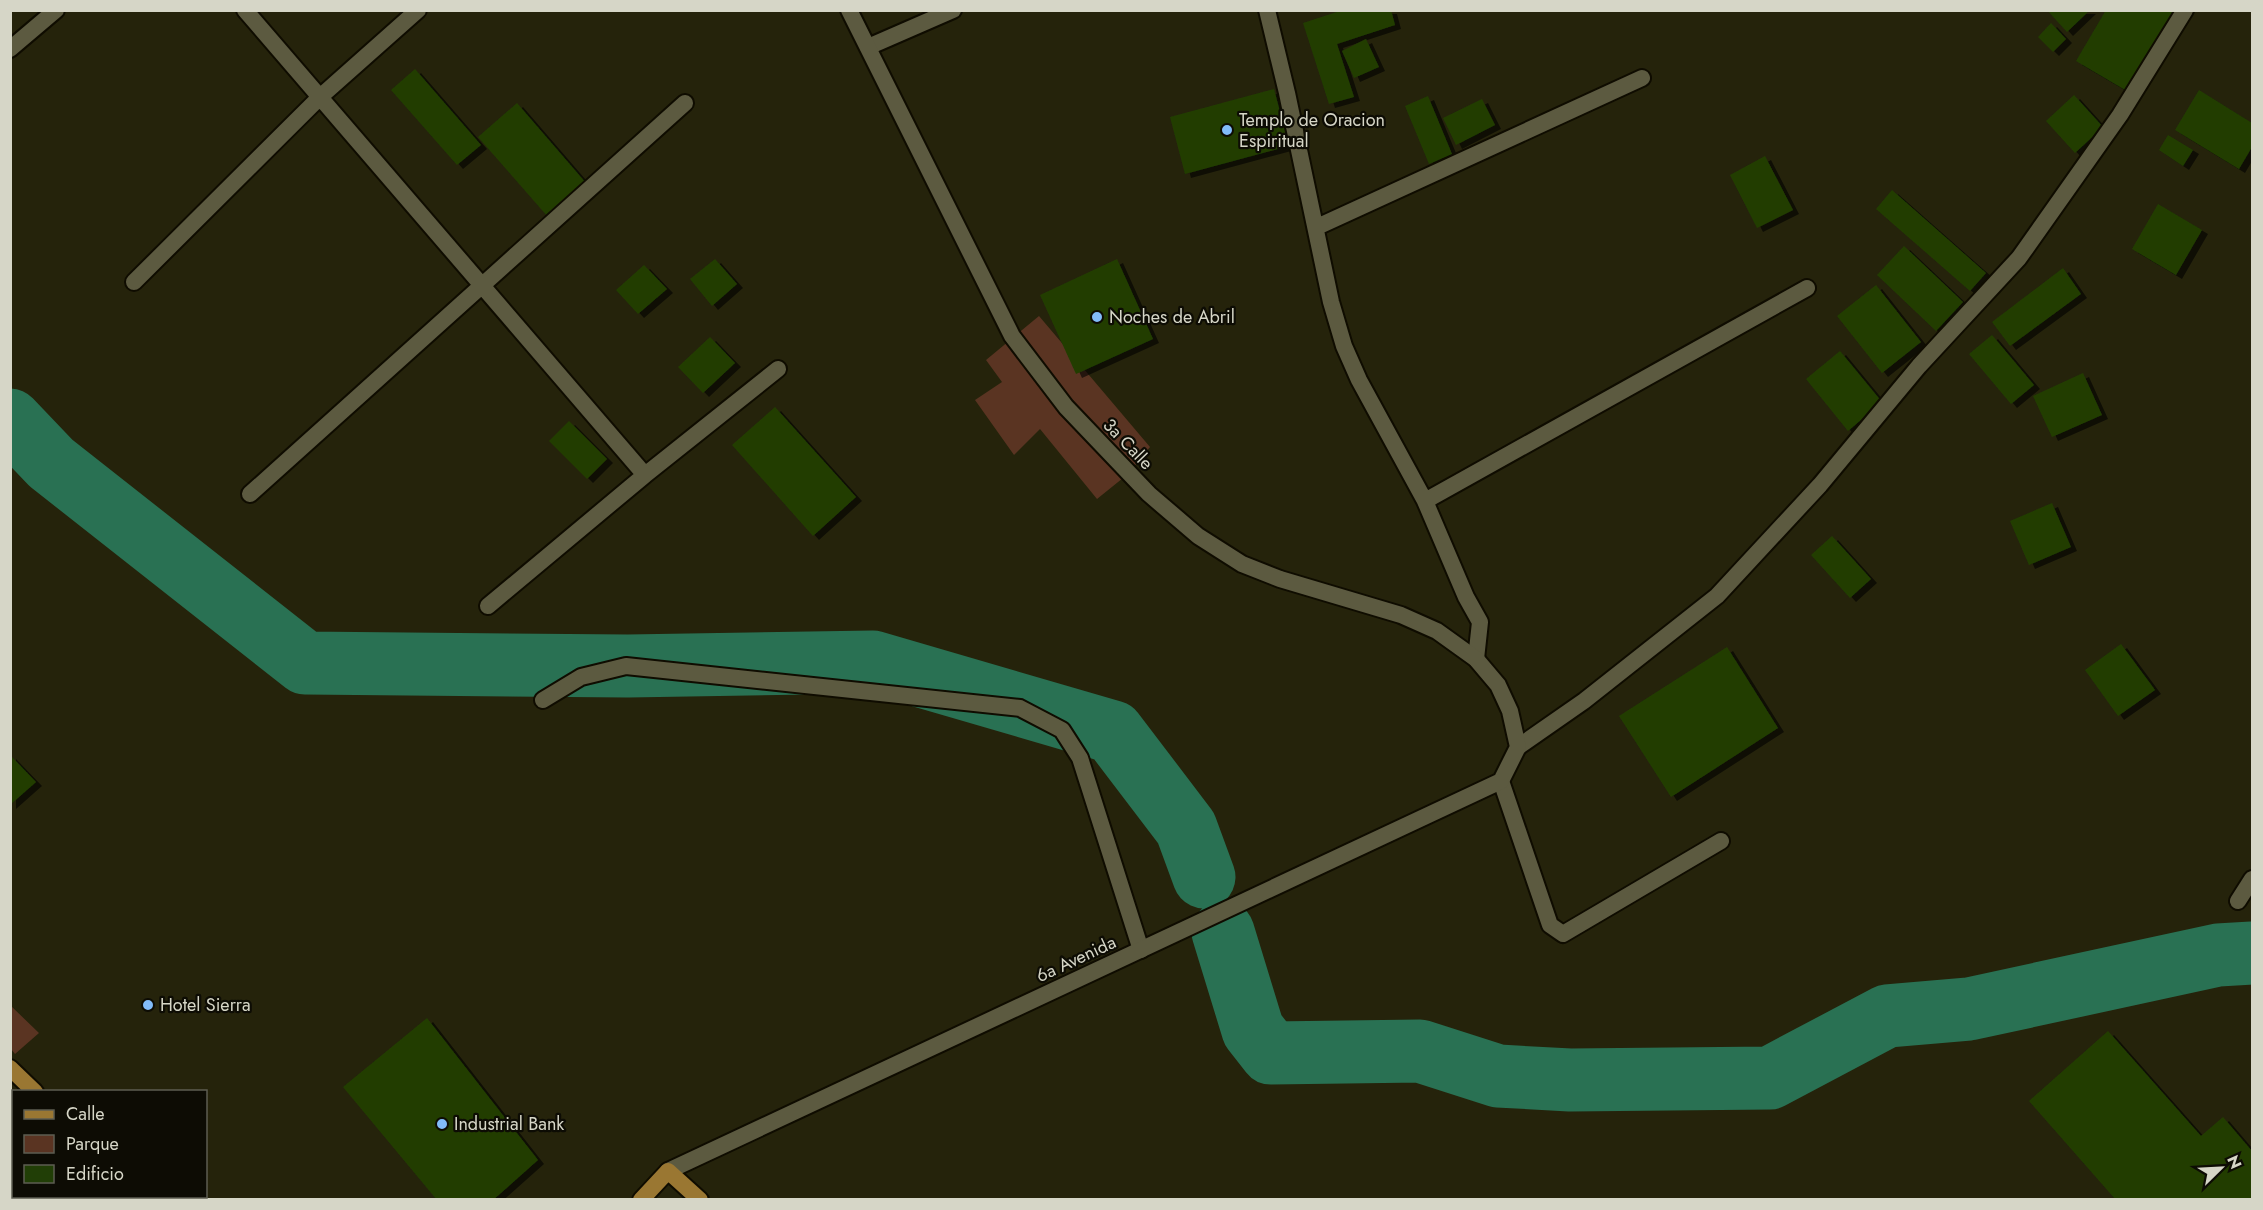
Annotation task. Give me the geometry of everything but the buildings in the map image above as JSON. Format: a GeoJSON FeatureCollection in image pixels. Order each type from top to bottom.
{"type":"FeatureCollection","features":[{"type":"Feature","properties":{"kind":"main road"},"geometry":{"type":"LineString","coordinates":[[10,1068],[33,1090]]}},
{"type":"Feature","properties":{"kind":"main road","name":"6a Avenida"},"geometry":{"type":"LineString","coordinates":[[641,1200],[668,1171]]}},
{"type":"Feature","properties":{"kind":"main road"},"geometry":{"type":"LineString","coordinates":[[668,1171],[700,1200]]}},
{"type":"Feature","properties":{"kind":"street"},"geometry":{"type":"LineString","coordinates":[[10,49],[56,10]]}},
{"type":"Feature","properties":{"kind":"street"},"geometry":{"type":"LineString","coordinates":[[245,10],[645,475]]}},
{"type":"Feature","properties":{"kind":"street"},"geometry":{"type":"LineString","coordinates":[[134,282],[320,98],[417,10]]}},
{"type":"Feature","properties":{"kind":"street","name":"3a Calle"},"geometry":{"type":"LineString","coordinates":[[849,10],[1012,336],[1066,407],[1149,494],[1198,536],[1242,564],[1280,579],[1401,615],[1437,631],[1476,659],[1498,685],[1510,711],[1518,747]]}},
{"type":"Feature","properties":{"kind":"street"},"geometry":{"type":"LineString","coordinates":[[868,47],[953,10]]}},
{"type":"Feature","properties":{"kind":"street"},"geometry":{"type":"LineString","coordinates":[[1267,10],[1317,227],[1331,302],[1344,346],[1359,380],[1425,501],[1466,597],[1480,622],[1476,659]]}},
{"type":"Feature","properties":{"kind":"street"},"geometry":{"type":"LineString","coordinates":[[1721,841],[1563,934],[1550,925],[1501,781],[1518,747],[1584,701],[1717,596],[1820,485],[1919,366],[2019,258],[2120,116],[2185,10]]}},
{"type":"Feature","properties":{"kind":"street"},"geometry":{"type":"LineString","coordinates":[[1317,227],[1642,78]]}},
{"type":"Feature","properties":{"kind":"street"},"geometry":{"type":"LineString","coordinates":[[250,494],[685,103]]}},
{"type":"Feature","properties":{"kind":"street"},"geometry":{"type":"LineString","coordinates":[[1425,501],[1807,288]]}},
{"type":"Feature","properties":{"kind":"street"},"geometry":{"type":"LineString","coordinates":[[488,606],[645,475],[778,369]]}},
{"type":"Feature","properties":{"kind":"street"},"geometry":{"type":"LineString","coordinates":[[543,700],[582,677],[626,666],[1020,708],[1062,730],[1080,758],[1141,950]]}},
{"type":"Feature","properties":{"kind":"street","name":"6a Avenida"},"geometry":{"type":"LineString","coordinates":[[668,1171],[1501,781]]}},
{"type":"Feature","properties":{"kind":"street"},"geometry":{"type":"LineString","coordinates":[[2238,901],[2253,879]]}},
{"type":"Feature","properties":{"kind":"green space"},"geometry":{"type":"Polygon","coordinates":[[[1039,316],[1150,447],[1128,474],[1097,499],[1040,429],[1014,455],[975,400],[1002,382],[986,360],[1039,316]]]}},
{"type":"Feature","properties":{"kind":"green space"},"geometry":{"type":"Polygon","coordinates":[[[10,1005],[39,1033],[15,1054],[11,1049],[10,1005]]]}},
{"type":"Feature","properties":{"kind":"waterway"},"geometry":{"type":"LineString","coordinates":[[10,420],[51,463],[305,663],[628,666],[873,662],[1113,732],[1186,828],[1204,877]]}},
{"type":"Feature","properties":{"kind":"waterway"},"geometry":{"type":"LineString","coordinates":[[1223,932],[1253,1030],[1271,1053],[1420,1051],[1498,1076],[1570,1080],[1770,1078],[1887,1016],[1969,1009],[2218,955],[2252,953]]}},
{"type":"Feature","properties":{"kind":"place","name":"Templo de Oracion Espiritual"},"geometry":{"type":"Point","coordinates":[1227,130]}},
{"type":"Feature","properties":{"kind":"place","name":"Noches de Abril"},"geometry":{"type":"Point","coordinates":[1097,317]}},
{"type":"Feature","properties":{"kind":"place","name":"Hotel Sierra"},"geometry":{"type":"Point","coordinates":[148,1005]}},
{"type":"Feature","properties":{"kind":"place","name":"Industrial Bank"},"geometry":{"type":"Point","coordinates":[442,1124]}}]}
